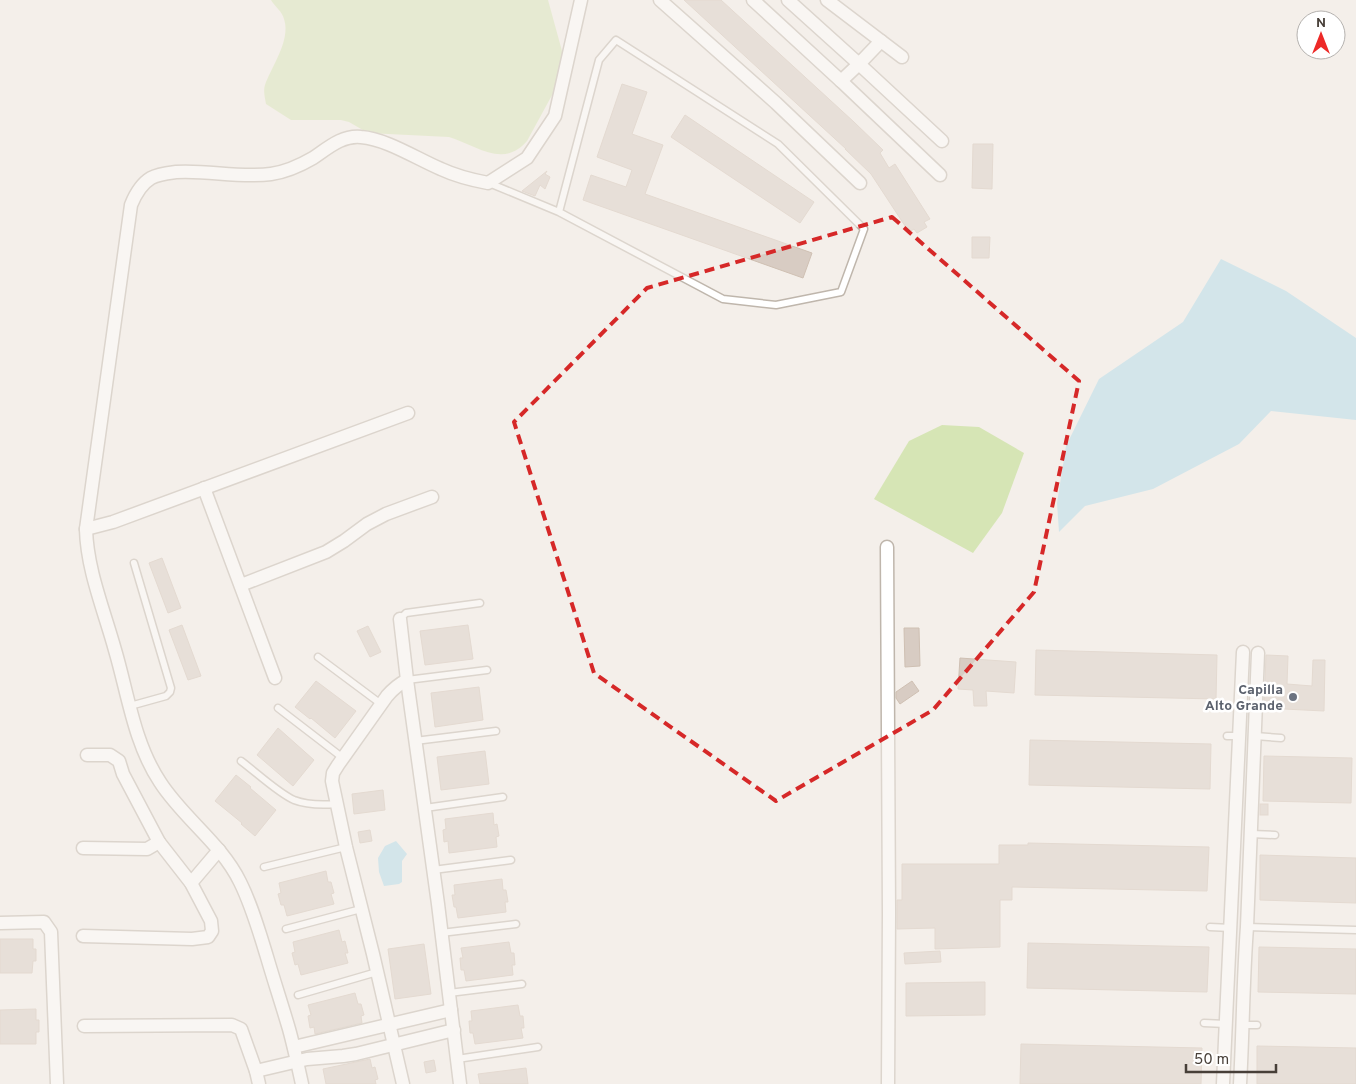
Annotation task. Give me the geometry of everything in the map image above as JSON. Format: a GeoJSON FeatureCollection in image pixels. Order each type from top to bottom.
{"type":"FeatureCollection","features":[{"type":"Feature","properties":{"kind":"street"},"geometry":{"type":"LineString","coordinates":[[302,1084],[290,1030],[251,904],[239,880],[219,850],[169,796],[148,761],[136,731],[116,650],[90,563],[86,529],[131,205],[142,185],[159,175],[194,171],[240,175],[273,174],[285,171],[313,158],[329,146],[345,138],[360,136],[383,142],[443,170],[468,179],[488,183],[527,158],[555,116],[581,0]]}},
{"type":"Feature","properties":{"kind":"street"},"geometry":{"type":"LineString","coordinates":[[660,0],[776,103],[860,183]]}},
{"type":"Feature","properties":{"kind":"street"},"geometry":{"type":"LineString","coordinates":[[753,0],[940,175]]}},
{"type":"Feature","properties":{"kind":"street"},"geometry":{"type":"LineString","coordinates":[[788,0],[942,141]]}},
{"type":"Feature","properties":{"kind":"street"},"geometry":{"type":"LineString","coordinates":[[827,0],[902,57]]}},
{"type":"Feature","properties":{"kind":"street"},"geometry":{"type":"LineString","coordinates":[[841,81],[881,41]]}},
{"type":"Feature","properties":{"kind":"street"},"geometry":{"type":"LineString","coordinates":[[86,529],[113,522],[408,413]]}},
{"type":"Feature","properties":{"kind":"street"},"geometry":{"type":"LineString","coordinates":[[204,488],[275,678]]}},
{"type":"Feature","properties":{"kind":"street"},"geometry":{"type":"LineString","coordinates":[[241,585],[326,552],[367,524],[386,514],[432,497]]}},
{"type":"Feature","properties":{"kind":"street"},"geometry":{"type":"LineString","coordinates":[[887,547],[888,1084]]}},
{"type":"Feature","properties":{"kind":"street"},"geometry":{"type":"LineString","coordinates":[[400,619],[460,1084]]}},
{"type":"Feature","properties":{"kind":"street"},"geometry":{"type":"LineString","coordinates":[[1223,1084],[1230,928],[1233,736],[1243,652]]}},
{"type":"Feature","properties":{"kind":"street"},"geometry":{"type":"LineString","coordinates":[[1240,1084],[1243,972],[1247,927],[1258,653]]}},
{"type":"Feature","properties":{"kind":"street"},"geometry":{"type":"LineString","coordinates":[[403,1084],[332,781],[335,769],[392,689],[407,680]]}},
{"type":"Feature","properties":{"kind":"street"},"geometry":{"type":"LineString","coordinates":[[1233,736],[1255,736]]}},
{"type":"Feature","properties":{"kind":"street"},"geometry":{"type":"LineString","coordinates":[[83,936],[192,939],[208,937],[212,931],[212,921],[191,883],[159,842],[123,774],[119,761],[110,755],[87,755]]}},
{"type":"Feature","properties":{"kind":"street"},"geometry":{"type":"LineString","coordinates":[[1232,833],[1251,834]]}},
{"type":"Feature","properties":{"kind":"street"},"geometry":{"type":"LineString","coordinates":[[83,848],[147,849],[159,842]]}},
{"type":"Feature","properties":{"kind":"street"},"geometry":{"type":"LineString","coordinates":[[191,883],[219,850]]}},
{"type":"Feature","properties":{"kind":"street"},"geometry":{"type":"LineString","coordinates":[[0,923],[44,922],[51,932],[57,1084]]}},
{"type":"Feature","properties":{"kind":"street"},"geometry":{"type":"LineString","coordinates":[[1230,928],[1247,927]]}},
{"type":"Feature","properties":{"kind":"street"},"geometry":{"type":"LineString","coordinates":[[294,1047],[451,1010]]}},
{"type":"Feature","properties":{"kind":"street"},"geometry":{"type":"LineString","coordinates":[[1226,1024],[1243,1025]]}},
{"type":"Feature","properties":{"kind":"street"},"geometry":{"type":"LineString","coordinates":[[84,1026],[232,1025],[241,1029],[259,1084]]}},
{"type":"Feature","properties":{"kind":"street"},"geometry":{"type":"LineString","coordinates":[[256,1071],[318,1057],[350,1055],[454,1030]]}},
{"type":"Feature","properties":{"kind":"lane"},"geometry":{"type":"LineString","coordinates":[[488,183],[560,212],[723,299],[776,305],[841,292],[864,228],[778,144],[616,40],[599,60],[560,212]]}},
{"type":"Feature","properties":{"kind":"lane"},"geometry":{"type":"LineString","coordinates":[[130,706],[166,696],[171,688],[134,564]]}},
{"type":"Feature","properties":{"kind":"lane"},"geometry":{"type":"LineString","coordinates":[[400,619],[406,613],[480,603]]}},
{"type":"Feature","properties":{"kind":"lane"},"geometry":{"type":"LineString","coordinates":[[318,657],[381,704]]}},
{"type":"Feature","properties":{"kind":"lane"},"geometry":{"type":"LineString","coordinates":[[407,680],[486,670]]}},
{"type":"Feature","properties":{"kind":"lane"},"geometry":{"type":"LineString","coordinates":[[278,708],[343,758]]}},
{"type":"Feature","properties":{"kind":"lane"},"geometry":{"type":"LineString","coordinates":[[415,741],[496,731]]}},
{"type":"Feature","properties":{"kind":"lane"},"geometry":{"type":"LineString","coordinates":[[1255,736],[1281,738]]}},
{"type":"Feature","properties":{"kind":"lane"},"geometry":{"type":"LineString","coordinates":[[241,761],[286,796],[296,801],[321,805],[336,804]]}},
{"type":"Feature","properties":{"kind":"lane"},"geometry":{"type":"LineString","coordinates":[[425,808],[503,797]]}},
{"type":"Feature","properties":{"kind":"lane"},"geometry":{"type":"LineString","coordinates":[[1251,834],[1275,835]]}},
{"type":"Feature","properties":{"kind":"lane"},"geometry":{"type":"LineString","coordinates":[[264,867],[346,847]]}},
{"type":"Feature","properties":{"kind":"lane"},"geometry":{"type":"LineString","coordinates":[[433,870],[511,860]]}},
{"type":"Feature","properties":{"kind":"lane"},"geometry":{"type":"LineString","coordinates":[[286,929],[361,908]]}},
{"type":"Feature","properties":{"kind":"lane"},"geometry":{"type":"LineString","coordinates":[[441,932],[516,924]]}},
{"type":"Feature","properties":{"kind":"lane"},"geometry":{"type":"LineString","coordinates":[[1210,927],[1230,928]]}},
{"type":"Feature","properties":{"kind":"lane"},"geometry":{"type":"LineString","coordinates":[[1247,927],[1356,930]]}},
{"type":"Feature","properties":{"kind":"lane"},"geometry":{"type":"LineString","coordinates":[[298,994],[377,972]]}},
{"type":"Feature","properties":{"kind":"lane"},"geometry":{"type":"LineString","coordinates":[[449,993],[522,984]]}},
{"type":"Feature","properties":{"kind":"lane"},"geometry":{"type":"LineString","coordinates":[[1204,1023],[1226,1024]]}},
{"type":"Feature","properties":{"kind":"lane"},"geometry":{"type":"LineString","coordinates":[[1243,1025],[1257,1025]]}},
{"type":"Feature","properties":{"kind":"lane"},"geometry":{"type":"LineString","coordinates":[[457,1059],[538,1047]]}},
{"type":"Feature","properties":{"kind":"highlighted area"},"geometry":{"type":"Polygon","coordinates":[[[892,217],[1079,381],[1034,592],[933,710],[776,801],[594,673],[514,422],[647,288],[892,217]]]}},
{"type":"Feature","properties":{"kind":"green space"},"geometry":{"type":"Polygon","coordinates":[[[271,0],[548,0],[562,51],[563,75],[527,141],[518,149],[508,153],[489,152],[449,137],[368,133],[349,122],[341,120],[291,120],[266,104],[265,85],[280,53],[285,36],[283,16],[271,0]]]}},
{"type":"Feature","properties":{"kind":"green space"},"geometry":{"type":"Polygon","coordinates":[[[942,425],[979,427],[1024,453],[1002,513],[973,553],[874,499],[909,441],[942,425]]]}},
{"type":"Feature","properties":{"kind":"water"},"geometry":{"type":"Polygon","coordinates":[[[1221,259],[1286,291],[1356,338],[1356,420],[1271,411],[1239,444],[1153,489],[1085,506],[1059,532],[1057,503],[1066,446],[1099,379],[1183,322],[1221,259]]]}},
{"type":"Feature","properties":{"kind":"water"},"geometry":{"type":"Polygon","coordinates":[[[396,841],[407,854],[402,861],[402,882],[384,886],[379,872],[378,858],[385,846],[396,841]]]}},
{"type":"Feature","properties":{"kind":"building"},"geometry":{"type":"Polygon","coordinates":[[[684,0],[721,0],[854,122],[883,150],[880,153],[889,168],[895,164],[930,219],[924,222],[927,227],[917,233],[914,229],[909,232],[871,174],[684,0]]]}},
{"type":"Feature","properties":{"kind":"building"},"geometry":{"type":"Polygon","coordinates":[[[622,84],[647,92],[632,134],[663,145],[645,194],[812,253],[803,278],[583,200],[591,175],[626,187],[632,170],[597,157],[622,84]]]}},
{"type":"Feature","properties":{"kind":"building"},"geometry":{"type":"Polygon","coordinates":[[[685,115],[814,202],[800,223],[671,137],[685,115]]]}},
{"type":"Feature","properties":{"kind":"building"},"geometry":{"type":"Polygon","coordinates":[[[973,144],[993,144],[992,189],[972,188],[973,144]]]}},
{"type":"Feature","properties":{"kind":"building"},"geometry":{"type":"Polygon","coordinates":[[[547,171],[545,174],[550,177],[545,189],[540,185],[535,196],[522,191],[547,171]]]}},
{"type":"Feature","properties":{"kind":"building"},"geometry":{"type":"Polygon","coordinates":[[[972,237],[990,237],[989,258],[972,258],[972,237]]]}},
{"type":"Feature","properties":{"kind":"building"},"geometry":{"type":"Polygon","coordinates":[[[162,558],[181,608],[168,613],[149,563],[162,558]]]}},
{"type":"Feature","properties":{"kind":"building"},"geometry":{"type":"Polygon","coordinates":[[[182,625],[201,676],[188,680],[169,630],[182,625]]]}},
{"type":"Feature","properties":{"kind":"building"},"geometry":{"type":"Polygon","coordinates":[[[468,625],[473,659],[425,665],[420,631],[468,625]]]}},
{"type":"Feature","properties":{"kind":"building"},"geometry":{"type":"Polygon","coordinates":[[[368,626],[381,652],[370,657],[357,631],[368,626]]]}},
{"type":"Feature","properties":{"kind":"building"},"geometry":{"type":"Polygon","coordinates":[[[904,628],[919,628],[920,666],[905,667],[904,628]]]}},
{"type":"Feature","properties":{"kind":"building"},"geometry":{"type":"Polygon","coordinates":[[[1036,650],[1217,655],[1216,699],[1035,695],[1036,650]]]}},
{"type":"Feature","properties":{"kind":"building","name":"Capilla Alto Grande"},"geometry":{"type":"Polygon","coordinates":[[[1266,655],[1288,656],[1287,684],[1312,686],[1313,660],[1325,660],[1324,711],[1264,708],[1266,655]]]}},
{"type":"Feature","properties":{"kind":"building"},"geometry":{"type":"Polygon","coordinates":[[[960,658],[1016,662],[1014,693],[986,691],[987,706],[974,706],[973,690],[958,689],[960,658]]]}},
{"type":"Feature","properties":{"kind":"building"},"geometry":{"type":"Polygon","coordinates":[[[316,681],[356,711],[335,738],[295,707],[316,681]]]}},
{"type":"Feature","properties":{"kind":"building"},"geometry":{"type":"Polygon","coordinates":[[[912,681],[919,691],[900,704],[896,698],[896,692],[912,681]]]}},
{"type":"Feature","properties":{"kind":"building"},"geometry":{"type":"Polygon","coordinates":[[[479,687],[483,720],[435,727],[431,693],[479,687]]]}},
{"type":"Feature","properties":{"kind":"building"},"geometry":{"type":"Polygon","coordinates":[[[278,728],[314,760],[293,786],[257,755],[278,728]]]}},
{"type":"Feature","properties":{"kind":"building"},"geometry":{"type":"Polygon","coordinates":[[[1030,740],[1211,744],[1210,789],[1029,785],[1030,740]]]}},
{"type":"Feature","properties":{"kind":"building"},"geometry":{"type":"Polygon","coordinates":[[[485,751],[489,784],[441,790],[437,757],[485,751]]]}},
{"type":"Feature","properties":{"kind":"building"},"geometry":{"type":"Polygon","coordinates":[[[1264,756],[1352,758],[1351,803],[1263,801],[1264,756]]]}},
{"type":"Feature","properties":{"kind":"building"},"geometry":{"type":"Polygon","coordinates":[[[236,775],[276,810],[255,836],[215,801],[236,775]]]}},
{"type":"Feature","properties":{"kind":"building"},"geometry":{"type":"Polygon","coordinates":[[[383,790],[385,810],[354,814],[352,794],[383,790]]]}},
{"type":"Feature","properties":{"kind":"building"},"geometry":{"type":"Polygon","coordinates":[[[1260,804],[1268,804],[1268,815],[1260,815],[1260,804]]]}},
{"type":"Feature","properties":{"kind":"building"},"geometry":{"type":"Polygon","coordinates":[[[493,813],[494,825],[497,824],[499,836],[496,837],[497,847],[449,853],[448,841],[444,842],[443,830],[446,829],[445,819],[493,813]]]}},
{"type":"Feature","properties":{"kind":"building"},"geometry":{"type":"Polygon","coordinates":[[[370,830],[372,841],[360,843],[358,832],[370,830]]]}},
{"type":"Feature","properties":{"kind":"building"},"geometry":{"type":"Polygon","coordinates":[[[1028,843],[1209,847],[1207,891],[1012,887],[1012,900],[1000,900],[1000,947],[935,949],[935,928],[897,929],[897,900],[902,900],[902,864],[999,864],[999,845],[1028,845],[1028,843]]]}},
{"type":"Feature","properties":{"kind":"building"},"geometry":{"type":"Polygon","coordinates":[[[1260,855],[1356,858],[1356,903],[1260,900],[1260,855]]]}},
{"type":"Feature","properties":{"kind":"building"},"geometry":{"type":"Polygon","coordinates":[[[326,871],[328,882],[331,882],[334,893],[331,894],[334,904],[287,916],[278,894],[281,893],[279,883],[326,871]]]}},
{"type":"Feature","properties":{"kind":"building"},"geometry":{"type":"Polygon","coordinates":[[[502,879],[503,890],[506,890],[508,902],[505,902],[506,912],[458,918],[452,895],[455,895],[454,885],[502,879]]]}},
{"type":"Feature","properties":{"kind":"building"},"geometry":{"type":"Polygon","coordinates":[[[339,930],[342,942],[345,941],[348,953],[345,953],[348,963],[301,975],[298,964],[295,965],[292,953],[295,952],[293,942],[339,930]]]}},
{"type":"Feature","properties":{"kind":"building"},"geometry":{"type":"Polygon","coordinates":[[[0,939],[33,939],[33,949],[36,949],[36,961],[33,961],[32,973],[0,973],[0,939]]]}},
{"type":"Feature","properties":{"kind":"building"},"geometry":{"type":"Polygon","coordinates":[[[509,942],[511,953],[514,953],[515,965],[512,965],[513,975],[466,981],[464,970],[461,970],[460,958],[463,958],[461,948],[509,942]]]}},
{"type":"Feature","properties":{"kind":"building"},"geometry":{"type":"Polygon","coordinates":[[[1028,943],[1209,947],[1207,992],[1027,988],[1028,943]]]}},
{"type":"Feature","properties":{"kind":"building"},"geometry":{"type":"Polygon","coordinates":[[[424,944],[431,994],[395,999],[388,949],[424,944]]]}},
{"type":"Feature","properties":{"kind":"building"},"geometry":{"type":"Polygon","coordinates":[[[1259,947],[1356,949],[1356,994],[1258,992],[1259,947]]]}},
{"type":"Feature","properties":{"kind":"building"},"geometry":{"type":"Polygon","coordinates":[[[940,951],[941,962],[905,964],[904,953],[940,951]]]}},
{"type":"Feature","properties":{"kind":"building"},"geometry":{"type":"Polygon","coordinates":[[[985,982],[985,1015],[906,1016],[906,983],[985,982]]]}},
{"type":"Feature","properties":{"kind":"building"},"geometry":{"type":"Polygon","coordinates":[[[355,993],[364,1015],[361,1016],[362,1023],[315,1034],[314,1027],[310,1028],[308,1016],[311,1015],[308,1005],[355,993]]]}},
{"type":"Feature","properties":{"kind":"building"},"geometry":{"type":"Polygon","coordinates":[[[518,1005],[520,1016],[523,1016],[524,1028],[521,1028],[523,1038],[475,1044],[473,1033],[470,1033],[469,1021],[472,1021],[471,1011],[518,1005]]]}},
{"type":"Feature","properties":{"kind":"building"},"geometry":{"type":"Polygon","coordinates":[[[36,1009],[36,1020],[39,1020],[39,1032],[36,1032],[36,1044],[0,1044],[0,1010],[36,1009]]]}},
{"type":"Feature","properties":{"kind":"building"},"geometry":{"type":"Polygon","coordinates":[[[1021,1044],[1202,1048],[1201,1084],[1020,1084],[1021,1044]]]}},
{"type":"Feature","properties":{"kind":"building"},"geometry":{"type":"Polygon","coordinates":[[[1257,1046],[1356,1048],[1356,1084],[1257,1084],[1257,1046]]]}},
{"type":"Feature","properties":{"kind":"building"},"geometry":{"type":"Polygon","coordinates":[[[370,1059],[372,1068],[375,1067],[378,1079],[375,1080],[376,1084],[326,1084],[323,1069],[370,1059]]]}},
{"type":"Feature","properties":{"kind":"building"},"geometry":{"type":"Polygon","coordinates":[[[434,1060],[436,1071],[426,1073],[424,1062],[434,1060]]]}},
{"type":"Feature","properties":{"kind":"building"},"geometry":{"type":"Polygon","coordinates":[[[526,1068],[528,1084],[480,1084],[478,1074],[526,1068]]]}},
{"type":"Feature","properties":{"kind":"place","name":"Capilla Alto Grande"},"geometry":{"type":"Point","coordinates":[1293,697]}}]}
